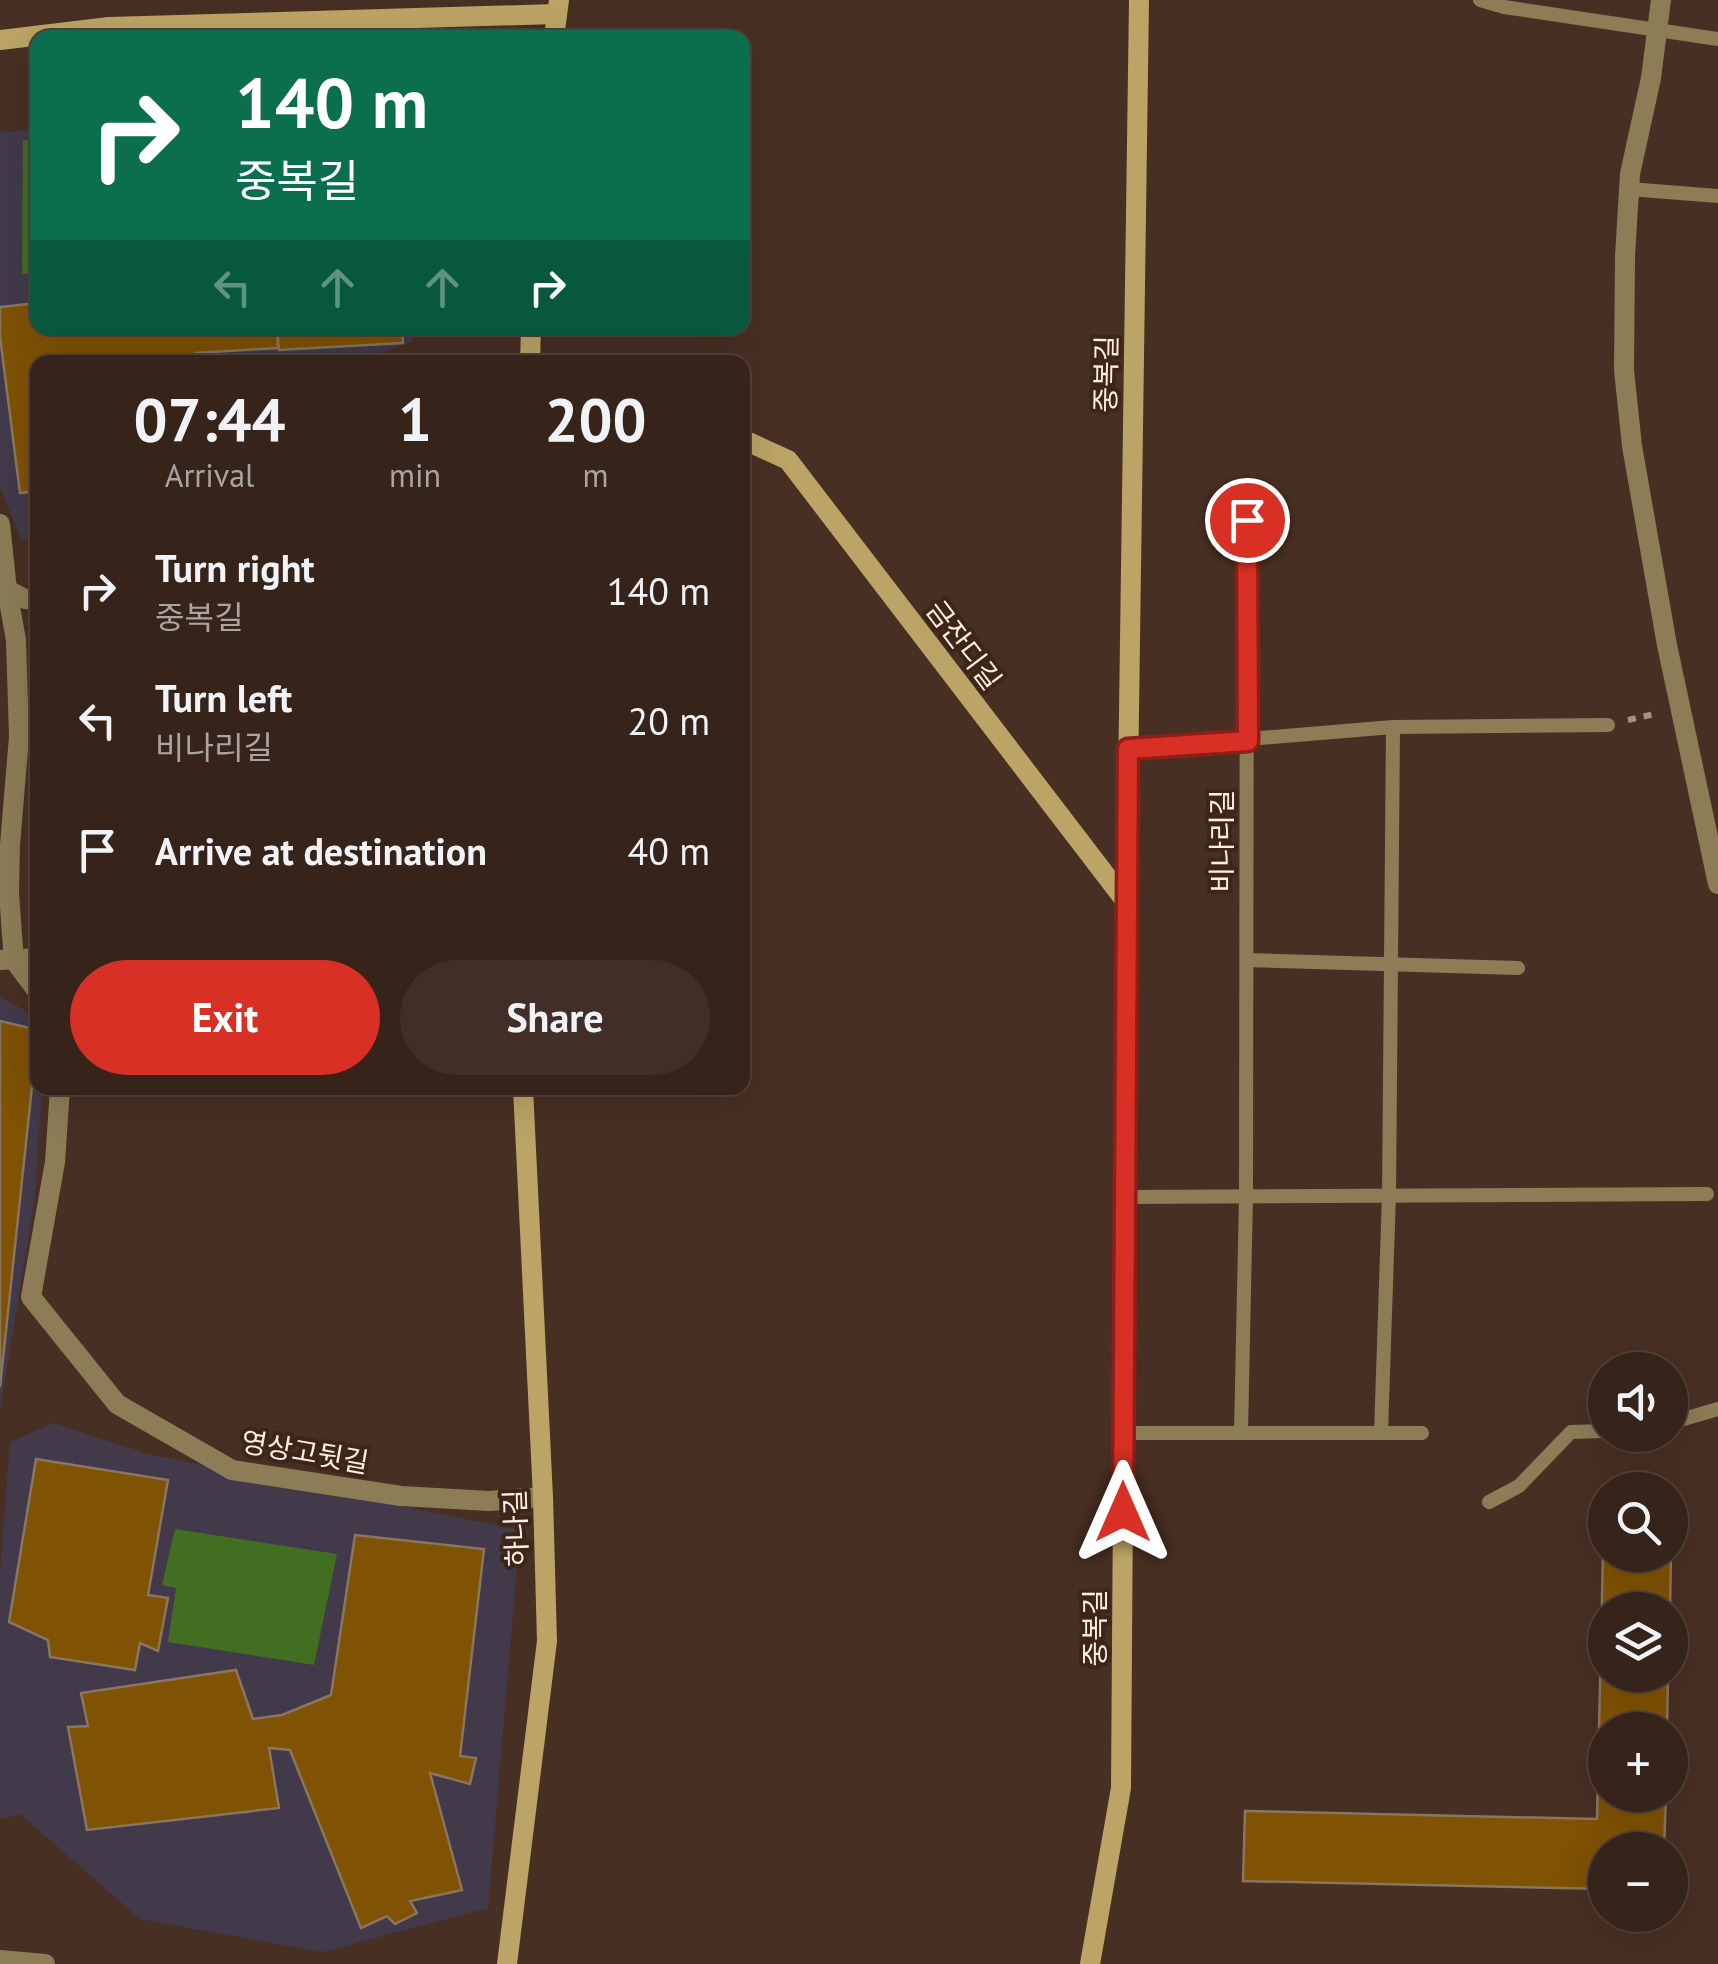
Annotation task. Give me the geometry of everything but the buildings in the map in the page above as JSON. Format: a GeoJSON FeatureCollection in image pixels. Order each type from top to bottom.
{"type":"FeatureCollection","features":[{"type":"Feature","properties":{"kind":"street","name":"중복길"},"geometry":{"type":"LineString","coordinates":[[1090,1964],[1122,1788],[1128,749],[1140,0]]}},
{"type":"Feature","properties":{"kind":"street"},"geometry":{"type":"LineString","coordinates":[[1662,0],[1651,78],[1630,174],[1624,370],[1632,446],[1667,645],[1718,884]]}},
{"type":"Feature","properties":{"kind":"street"},"geometry":{"type":"LineString","coordinates":[[78,30],[558,7]]}},
{"type":"Feature","properties":{"kind":"street"},"geometry":{"type":"LineString","coordinates":[[0,40],[30,36]]}},
{"type":"Feature","properties":{"kind":"street","name":"금잔디길"},"geometry":{"type":"LineString","coordinates":[[750,443],[788,460],[1127,903]]}},
{"type":"Feature","properties":{"kind":"street"},"geometry":{"type":"LineString","coordinates":[[0,524],[4,588],[16,640],[18,737],[7,960],[30,984]]}},
{"type":"Feature","properties":{"kind":"street"},"geometry":{"type":"LineString","coordinates":[[4,588],[30,599]]}},
{"type":"Feature","properties":{"kind":"street"},"geometry":{"type":"LineString","coordinates":[[16,689],[30,692]]}},
{"type":"Feature","properties":{"kind":"street","name":"영상고뒷길"},"geometry":{"type":"LineString","coordinates":[[60,1095],[55,1162],[31,1297],[117,1404],[232,1470],[400,1496],[488,1501],[544,1497]]}},
{"type":"Feature","properties":{"kind":"street","name":"하나길"},"geometry":{"type":"LineString","coordinates":[[507,1964],[547,1642],[544,1497],[523,1095]]}},
{"type":"Feature","properties":{"kind":"street"},"geometry":{"type":"LineString","coordinates":[[0,1960],[45,1964]]}},
{"type":"Feature","properties":{"kind":"lane"},"geometry":{"type":"LineString","coordinates":[[1480,0],[1718,40]]}},
{"type":"Feature","properties":{"kind":"lane"},"geometry":{"type":"LineString","coordinates":[[1630,188],[1718,196]]}},
{"type":"Feature","properties":{"kind":"lane","name":"비나리길"},"geometry":{"type":"LineString","coordinates":[[1242,1433],[1247,486]]}},
{"type":"Feature","properties":{"kind":"lane"},"geometry":{"type":"LineString","coordinates":[[1128,749],[1394,728],[1608,725]]}},
{"type":"Feature","properties":{"kind":"lane"},"geometry":{"type":"LineString","coordinates":[[1381,1433],[1389,1196],[1394,728]]}},
{"type":"Feature","properties":{"kind":"lane"},"geometry":{"type":"LineString","coordinates":[[1247,960],[1518,968]]}},
{"type":"Feature","properties":{"kind":"lane"},"geometry":{"type":"LineString","coordinates":[[1125,1197],[1707,1194]]}},
{"type":"Feature","properties":{"kind":"lane"},"geometry":{"type":"LineString","coordinates":[[1688,1418],[1718,1409]]}},
{"type":"Feature","properties":{"kind":"lane"},"geometry":{"type":"LineString","coordinates":[[1488,1502],[1519,1486],[1572,1432],[1588,1431]]}},
{"type":"Feature","properties":{"kind":"lane"},"geometry":{"type":"LineString","coordinates":[[1124,1433],[1422,1433]]}},
{"type":"Feature","properties":{"kind":"shaded area"},"geometry":{"type":"Polygon","coordinates":[[[30,129],[30,335],[412,335],[413,341],[372,355],[30,355],[30,539],[21,539],[0,487],[0,131],[30,129]]]}},
{"type":"Feature","properties":{"kind":"shaded area"},"geometry":{"type":"Polygon","coordinates":[[[0,997],[30,1013],[30,1095],[42,1095],[34,1204],[0,1408],[0,997]]]}},
{"type":"Feature","properties":{"kind":"shaded area"},"geometry":{"type":"Polygon","coordinates":[[[53,1423],[148,1454],[520,1530],[488,1908],[322,1952],[140,1919],[20,1814],[0,1819],[0,1571],[10,1442],[53,1423]]]}},
{"type":"Feature","properties":{"kind":"green space"},"geometry":{"type":"Polygon","coordinates":[[[23,140],[30,140],[30,274],[22,274],[23,140]]]}},
{"type":"Feature","properties":{"kind":"green space"},"geometry":{"type":"Polygon","coordinates":[[[175,1529],[337,1554],[314,1665],[168,1642],[176,1588],[162,1585],[175,1529]]]}},
{"type":"Feature","properties":{"kind":"route"},"geometry":{"type":"LineString","coordinates":[[1123,1512],[1128,749],[1248,741],[1247,520]]}}]}
